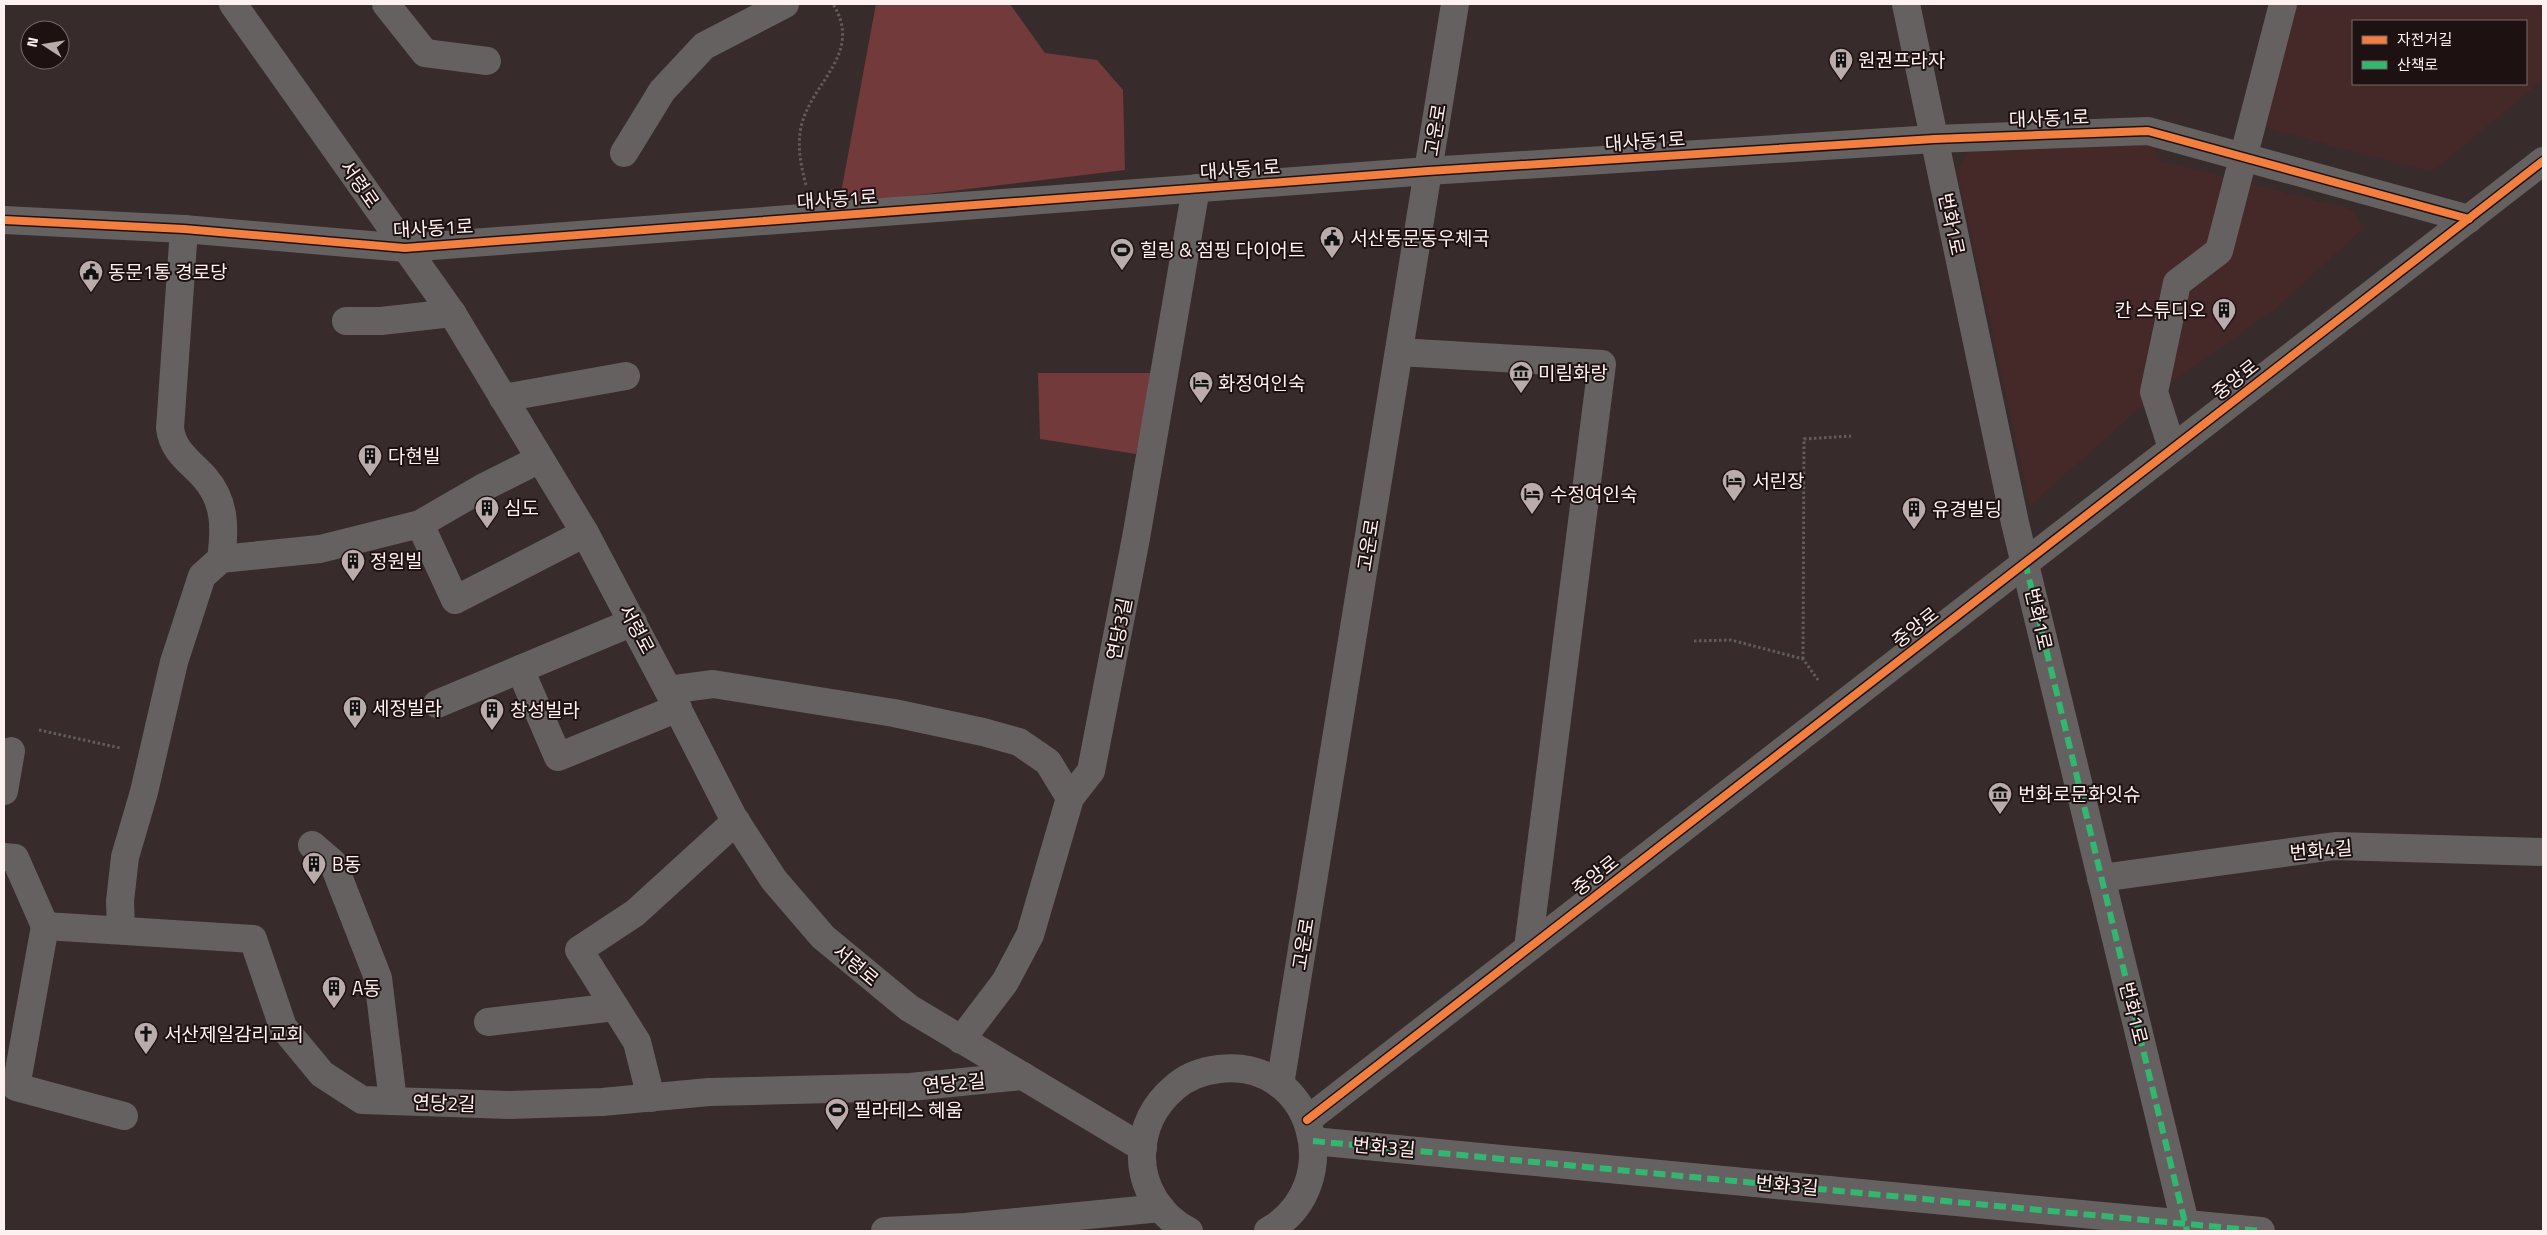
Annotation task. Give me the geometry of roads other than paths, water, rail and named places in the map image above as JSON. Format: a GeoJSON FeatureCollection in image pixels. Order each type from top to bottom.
{"type":"FeatureCollection","features":[{"type":"Feature","properties":{"kind":"street","name":"서령로"},"geometry":{"type":"LineString","coordinates":[[233,4],[452,313],[585,533],[736,822],[774,880],[823,937],[909,1008],[1142,1148]]}},
{"type":"Feature","properties":{"kind":"street"},"geometry":{"type":"LineString","coordinates":[[386,4],[424,53],[487,61]]}},
{"type":"Feature","properties":{"kind":"street"},"geometry":{"type":"LineString","coordinates":[[624,153],[662,91],[704,46],[785,4]]}},
{"type":"Feature","properties":{"kind":"street","name":"고운로"},"geometry":{"type":"LineString","coordinates":[[1280,1086],[1455,4]]}},
{"type":"Feature","properties":{"kind":"street","name":"번화1로"},"geometry":{"type":"LineString","coordinates":[[1907,4],[1934,139],[2025,562],[2186,1227]]}},
{"type":"Feature","properties":{"kind":"street"},"geometry":{"type":"LineString","coordinates":[[2172,448],[2154,392],[2177,283],[2219,251],[2283,4]]}},
{"type":"Feature","properties":{"kind":"street","name":"대사동1로"},"geometry":{"type":"LineString","coordinates":[[4,220],[184,229],[405,248],[1428,171],[1934,139],[2148,131],[2469,219]]}},
{"type":"Feature","properties":{"kind":"street","name":"중앙로"},"geometry":{"type":"LineString","coordinates":[[1310,1130],[1528,948],[2543,161]]}},
{"type":"Feature","properties":{"kind":"street","name":"연당3길"},"geometry":{"type":"LineString","coordinates":[[962,1040],[1005,982],[1030,935],[1070,798],[1091,771],[1136,538],[1196,188]]}},
{"type":"Feature","properties":{"kind":"street"},"geometry":{"type":"LineString","coordinates":[[184,229],[170,428],[173,442],[179,452],[206,479],[218,499],[224,529],[221,559]]}},
{"type":"Feature","properties":{"kind":"street"},"geometry":{"type":"LineString","coordinates":[[346,321],[381,321],[452,313]]}},
{"type":"Feature","properties":{"kind":"street"},"geometry":{"type":"LineString","coordinates":[[1399,352],[1602,364],[1528,948]]}},
{"type":"Feature","properties":{"kind":"street"},"geometry":{"type":"LineString","coordinates":[[503,398],[626,376]]}},
{"type":"Feature","properties":{"kind":"street"},"geometry":{"type":"LineString","coordinates":[[121,930],[120,901],[125,857],[153,755],[174,662],[202,576],[221,559],[262,557],[320,549],[420,524],[482,488],[540,459]]}},
{"type":"Feature","properties":{"kind":"street"},"geometry":{"type":"LineString","coordinates":[[420,524],[455,600],[585,533]]}},
{"type":"Feature","properties":{"kind":"street"},"geometry":{"type":"LineString","coordinates":[[436,704],[633,622]]}},
{"type":"Feature","properties":{"kind":"street"},"geometry":{"type":"LineString","coordinates":[[520,668],[558,757],[673,699],[713,684],[894,713],[983,732],[1019,742],[1048,762],[1070,798]]}},
{"type":"Feature","properties":{"kind":"street"},"geometry":{"type":"LineString","coordinates":[[4,791],[11,751]]}},
{"type":"Feature","properties":{"kind":"street"},"geometry":{"type":"LineString","coordinates":[[651,1098],[638,1042],[579,950],[636,913],[736,822]]}},
{"type":"Feature","properties":{"kind":"street"},"geometry":{"type":"LineString","coordinates":[[312,845],[333,863],[378,978],[393,1101]]}},
{"type":"Feature","properties":{"kind":"street","name":"번화4길"},"geometry":{"type":"LineString","coordinates":[[2101,878],[2335,846],[2543,852]]}},
{"type":"Feature","properties":{"kind":"street"},"geometry":{"type":"LineString","coordinates":[[4,858],[15,858],[45,926],[16,1087],[124,1116]]}},
{"type":"Feature","properties":{"kind":"street","name":"연당2길"},"geometry":{"type":"LineString","coordinates":[[45,926],[253,939],[283,1027],[322,1074],[362,1100],[509,1105],[602,1102],[709,1092],[910,1087],[1023,1076]]}},
{"type":"Feature","properties":{"kind":"street"},"geometry":{"type":"LineString","coordinates":[[488,1022],[615,1007]]}},
{"type":"Feature","properties":{"kind":"street"},"geometry":{"type":"LineString","coordinates":[[1188,1231],[1172,1220],[1160,1208],[1146,1180],[1142,1148],[1148,1125],[1158,1104],[1175,1086],[1189,1078],[1212,1070],[1227,1068],[1251,1072],[1280,1086],[1296,1101],[1310,1130],[1313,1167],[1305,1193],[1290,1215],[1268,1231]]}},
{"type":"Feature","properties":{"kind":"street","name":"번화3길"},"geometry":{"type":"LineString","coordinates":[[1310,1130],[2186,1227],[2261,1231]]}},
{"type":"Feature","properties":{"kind":"street"},"geometry":{"type":"LineString","coordinates":[[885,1231],[965,1227],[1160,1208]]}},
{"type":"Feature","properties":{"kind":"place","name":"원권프라자"},"geometry":{"type":"Point","coordinates":[1841,81]}},
{"type":"Feature","properties":{"kind":"place","name":"서산동문동우체국"},"geometry":{"type":"Point","coordinates":[1332,259]}},
{"type":"Feature","properties":{"kind":"place","name":"힐링 & 점핑 다이어트"},"geometry":{"type":"Point","coordinates":[1122,271]}},
{"type":"Feature","properties":{"kind":"place","name":"동문1통 경로당"},"geometry":{"type":"Point","coordinates":[91,293]}},
{"type":"Feature","properties":{"kind":"place","name":"칸 스튜디오"},"geometry":{"type":"Point","coordinates":[2224,331]}},
{"type":"Feature","properties":{"kind":"place","name":"미림화랑"},"geometry":{"type":"Point","coordinates":[1521,394]}},
{"type":"Feature","properties":{"kind":"place","name":"화정여인숙"},"geometry":{"type":"Point","coordinates":[1201,404]}},
{"type":"Feature","properties":{"kind":"place","name":"다현빌"},"geometry":{"type":"Point","coordinates":[370,477]}},
{"type":"Feature","properties":{"kind":"place","name":"서린장"},"geometry":{"type":"Point","coordinates":[1734,502]}},
{"type":"Feature","properties":{"kind":"place","name":"수정여인숙"},"geometry":{"type":"Point","coordinates":[1532,515]}},
{"type":"Feature","properties":{"kind":"place","name":"심도"},"geometry":{"type":"Point","coordinates":[487,529]}},
{"type":"Feature","properties":{"kind":"place","name":"유경빌딩"},"geometry":{"type":"Point","coordinates":[1914,530]}},
{"type":"Feature","properties":{"kind":"place","name":"정원빌"},"geometry":{"type":"Point","coordinates":[353,582]}},
{"type":"Feature","properties":{"kind":"place","name":"세정빌라"},"geometry":{"type":"Point","coordinates":[355,729]}},
{"type":"Feature","properties":{"kind":"place","name":"창성빌라"},"geometry":{"type":"Point","coordinates":[492,731]}},
{"type":"Feature","properties":{"kind":"place","name":"번화로문화잇슈"},"geometry":{"type":"Point","coordinates":[2000,815]}},
{"type":"Feature","properties":{"kind":"place","name":"B동"},"geometry":{"type":"Point","coordinates":[314,885]}},
{"type":"Feature","properties":{"kind":"place","name":"A동"},"geometry":{"type":"Point","coordinates":[334,1009]}},
{"type":"Feature","properties":{"kind":"place","name":"서산제일감리교회"},"geometry":{"type":"Point","coordinates":[146,1055]}},
{"type":"Feature","properties":{"kind":"place","name":"필라테스 혜움"},"geometry":{"type":"Point","coordinates":[837,1131]}}]}
